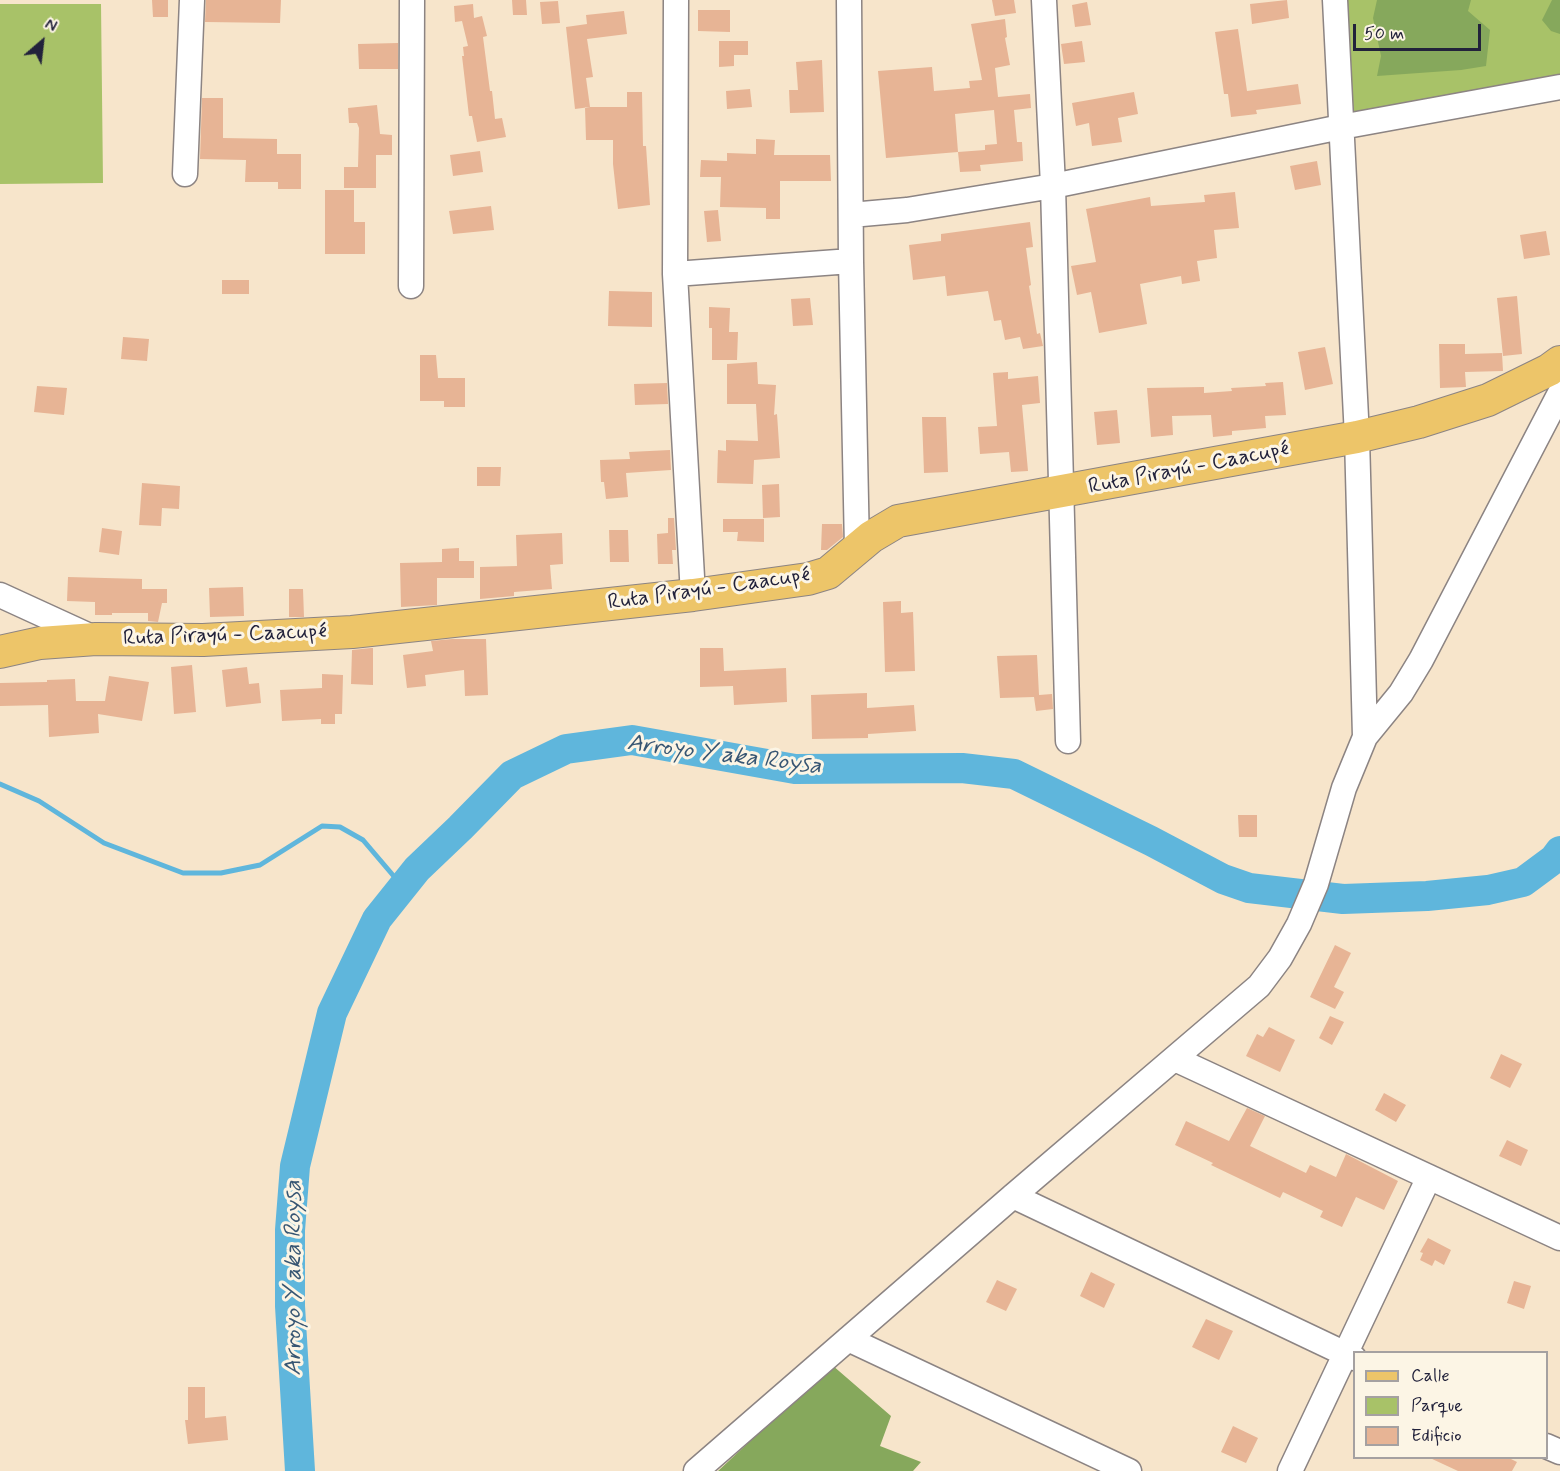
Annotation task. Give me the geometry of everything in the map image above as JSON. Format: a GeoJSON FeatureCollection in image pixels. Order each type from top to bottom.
{"type":"FeatureCollection","features":[{"type":"Feature","properties":{"kind":"main road","name":"Ruta Pirayú - Caacupé"},"geometry":{"type":"LineString","coordinates":[[0,652],[40,644],[96,639],[203,640],[352,632],[693,595],[808,579],[828,573],[871,537],[898,521],[1062,493],[1357,437],[1419,422],[1488,400],[1549,370],[1560,362]]}},
{"type":"Feature","properties":{"kind":"street"},"geometry":{"type":"LineString","coordinates":[[185,174],[192,0]]}},
{"type":"Feature","properties":{"kind":"street"},"geometry":{"type":"LineString","coordinates":[[411,286],[412,0]]}},
{"type":"Feature","properties":{"kind":"street"},"geometry":{"type":"LineString","coordinates":[[676,0],[675,274],[693,595]]}},
{"type":"Feature","properties":{"kind":"street"},"geometry":{"type":"LineString","coordinates":[[849,0],[851,261],[857,549]]}},
{"type":"Feature","properties":{"kind":"street"},"geometry":{"type":"LineString","coordinates":[[1044,0],[1053,186],[1068,741]]}},
{"type":"Feature","properties":{"kind":"street"},"geometry":{"type":"LineString","coordinates":[[1335,0],[1357,437],[1365,737]]}},
{"type":"Feature","properties":{"kind":"street"},"geometry":{"type":"LineString","coordinates":[[851,214],[907,210],[1053,186],[1341,127],[1560,87]]}},
{"type":"Feature","properties":{"kind":"street"},"geometry":{"type":"LineString","coordinates":[[675,274],[851,261]]}},
{"type":"Feature","properties":{"kind":"street"},"geometry":{"type":"LineString","coordinates":[[696,1471],[1259,986],[1280,958],[1299,924],[1316,884],[1344,788],[1365,737],[1401,693],[1421,660],[1560,393]]}},
{"type":"Feature","properties":{"kind":"street"},"geometry":{"type":"LineString","coordinates":[[0,595],[96,639]]}},
{"type":"Feature","properties":{"kind":"street"},"geometry":{"type":"LineString","coordinates":[[1175,1059],[1560,1238]]}},
{"type":"Feature","properties":{"kind":"street"},"geometry":{"type":"LineString","coordinates":[[1290,1471],[1350,1356],[1429,1177]]}},
{"type":"Feature","properties":{"kind":"street"},"geometry":{"type":"LineString","coordinates":[[1013,1196],[1350,1356]]}},
{"type":"Feature","properties":{"kind":"street"},"geometry":{"type":"LineString","coordinates":[[848,1339],[1129,1471]]}},
{"type":"Feature","properties":{"kind":"green space"},"geometry":{"type":"Polygon","coordinates":[[[1335,0],[1560,0],[1560,87],[1341,127],[1335,0]]]}},
{"type":"Feature","properties":{"kind":"green space"},"geometry":{"type":"Polygon","coordinates":[[[1377,0],[1471,0],[1468,11],[1490,30],[1486,66],[1377,76],[1381,56],[1373,18],[1377,0]]]}},
{"type":"Feature","properties":{"kind":"green space"},"geometry":{"type":"Polygon","coordinates":[[[1552,0],[1560,0],[1560,34],[1551,31],[1542,20],[1552,0]]]}},
{"type":"Feature","properties":{"kind":"green space"},"geometry":{"type":"Polygon","coordinates":[[[0,4],[101,4],[103,183],[0,184],[0,4]]]}},
{"type":"Feature","properties":{"kind":"green space"},"geometry":{"type":"Polygon","coordinates":[[[832,1365],[891,1416],[880,1446],[921,1462],[913,1471],[718,1471],[832,1365]]]}},
{"type":"Feature","properties":{"kind":"building"},"geometry":{"type":"Polygon","coordinates":[[[152,0],[168,0],[168,17],[153,17],[152,0]]]}},
{"type":"Feature","properties":{"kind":"building"},"geometry":{"type":"Polygon","coordinates":[[[206,0],[281,0],[280,23],[205,22],[206,0]]]}},
{"type":"Feature","properties":{"kind":"building"},"geometry":{"type":"Polygon","coordinates":[[[512,0],[526,0],[527,15],[513,15],[512,0]]]}},
{"type":"Feature","properties":{"kind":"building"},"geometry":{"type":"Polygon","coordinates":[[[992,0],[1014,0],[1016,13],[995,16],[992,0]]]}},
{"type":"Feature","properties":{"kind":"building"},"geometry":{"type":"Polygon","coordinates":[[[1287,0],[1289,18],[1252,24],[1250,4],[1287,0]]]}},
{"type":"Feature","properties":{"kind":"building"},"geometry":{"type":"Polygon","coordinates":[[[558,1],[560,23],[542,24],[540,2],[558,1]]]}},
{"type":"Feature","properties":{"kind":"building"},"geometry":{"type":"Polygon","coordinates":[[[1087,2],[1091,25],[1075,27],[1072,5],[1087,2]]]}},
{"type":"Feature","properties":{"kind":"building"},"geometry":{"type":"Polygon","coordinates":[[[473,4],[474,18],[482,16],[487,36],[483,37],[495,119],[502,118],[506,137],[477,142],[472,116],[469,116],[462,56],[464,56],[463,47],[468,46],[462,21],[455,22],[454,6],[473,4]]]}},
{"type":"Feature","properties":{"kind":"building"},"geometry":{"type":"Polygon","coordinates":[[[698,10],[730,10],[730,32],[698,31],[698,10]]]}},
{"type":"Feature","properties":{"kind":"building"},"geometry":{"type":"Polygon","coordinates":[[[624,11],[627,34],[587,39],[593,77],[586,78],[590,107],[575,109],[566,27],[587,24],[586,15],[624,11]]]}},
{"type":"Feature","properties":{"kind":"building"},"geometry":{"type":"Polygon","coordinates":[[[1005,19],[1007,37],[1005,38],[1010,65],[995,68],[998,97],[1030,94],[1031,108],[1014,110],[1017,142],[1022,142],[1023,161],[980,165],[981,171],[960,172],[958,152],[886,158],[878,71],[932,67],[934,91],[970,88],[969,81],[982,80],[971,24],[1005,19]],[[994,110],[955,114],[958,152],[985,150],[985,145],[997,144],[994,110]]]}},
{"type":"Feature","properties":{"kind":"building"},"geometry":{"type":"Polygon","coordinates":[[[1238,29],[1247,91],[1298,84],[1301,104],[1256,110],[1257,114],[1231,117],[1228,94],[1224,94],[1215,32],[1238,29]]]}},
{"type":"Feature","properties":{"kind":"building"},"geometry":{"type":"Polygon","coordinates":[[[719,41],[748,41],[748,55],[734,55],[734,66],[719,67],[719,41]]]}},
{"type":"Feature","properties":{"kind":"building"},"geometry":{"type":"Polygon","coordinates":[[[1082,41],[1085,62],[1064,64],[1061,44],[1082,41]]]}},
{"type":"Feature","properties":{"kind":"building"},"geometry":{"type":"Polygon","coordinates":[[[398,43],[398,69],[359,69],[358,44],[398,43]]]}},
{"type":"Feature","properties":{"kind":"building"},"geometry":{"type":"Polygon","coordinates":[[[822,60],[824,112],[790,113],[789,90],[798,90],[796,62],[822,60]]]}},
{"type":"Feature","properties":{"kind":"building"},"geometry":{"type":"Polygon","coordinates":[[[750,89],[752,107],[727,109],[726,91],[750,89]]]}},
{"type":"Feature","properties":{"kind":"building"},"geometry":{"type":"Polygon","coordinates":[[[627,92],[642,92],[643,146],[646,146],[650,205],[618,209],[613,140],[586,140],[585,107],[627,107],[627,92]]]}},
{"type":"Feature","properties":{"kind":"building"},"geometry":{"type":"Polygon","coordinates":[[[1134,92],[1138,114],[1118,118],[1122,142],[1092,146],[1089,123],[1076,126],[1072,103],[1134,92]]]}},
{"type":"Feature","properties":{"kind":"building"},"geometry":{"type":"Polygon","coordinates":[[[202,98],[223,98],[223,138],[277,139],[277,154],[301,154],[301,189],[278,189],[278,182],[245,182],[246,160],[200,159],[202,98]]]}},
{"type":"Feature","properties":{"kind":"building"},"geometry":{"type":"Polygon","coordinates":[[[377,105],[380,134],[392,135],[392,155],[376,155],[376,188],[344,188],[344,167],[358,167],[359,128],[357,123],[349,123],[348,108],[377,105]]]}},
{"type":"Feature","properties":{"kind":"building"},"geometry":{"type":"Polygon","coordinates":[[[756,139],[775,140],[774,155],[830,155],[831,181],[780,181],[780,219],[766,219],[766,208],[720,207],[721,177],[700,177],[701,160],[727,161],[727,153],[756,154],[756,139]]]}},
{"type":"Feature","properties":{"kind":"building"},"geometry":{"type":"Polygon","coordinates":[[[480,151],[483,172],[453,176],[450,155],[480,151]]]}},
{"type":"Feature","properties":{"kind":"building"},"geometry":{"type":"Polygon","coordinates":[[[1317,161],[1321,185],[1295,190],[1290,166],[1317,161]]]}},
{"type":"Feature","properties":{"kind":"building"},"geometry":{"type":"Polygon","coordinates":[[[325,190],[354,190],[354,222],[365,222],[365,254],[325,254],[325,190]]]}},
{"type":"Feature","properties":{"kind":"building"},"geometry":{"type":"Polygon","coordinates":[[[1235,192],[1239,228],[1214,230],[1217,258],[1197,261],[1200,281],[1182,284],[1181,276],[1140,284],[1147,324],[1099,333],[1091,292],[1077,295],[1071,266],[1096,262],[1086,209],[1150,197],[1151,206],[1205,202],[1204,195],[1235,192]]]}},
{"type":"Feature","properties":{"kind":"building"},"geometry":{"type":"Polygon","coordinates":[[[491,206],[494,230],[453,234],[449,211],[491,206]]]}},
{"type":"Feature","properties":{"kind":"building"},"geometry":{"type":"Polygon","coordinates":[[[718,210],[721,241],[707,242],[704,211],[718,210]]]}},
{"type":"Feature","properties":{"kind":"building"},"geometry":{"type":"Polygon","coordinates":[[[1030,222],[1033,247],[1026,248],[1031,285],[1029,286],[1037,334],[1040,333],[1043,346],[1023,349],[1020,337],[1005,340],[1001,320],[994,321],[988,291],[947,296],[945,276],[913,280],[909,245],[941,241],[941,234],[1030,222]]]}},
{"type":"Feature","properties":{"kind":"building"},"geometry":{"type":"Polygon","coordinates":[[[1546,231],[1550,255],[1524,259],[1520,235],[1546,231]]]}},
{"type":"Feature","properties":{"kind":"building"},"geometry":{"type":"Polygon","coordinates":[[[222,280],[249,280],[249,294],[222,294],[222,280]]]}},
{"type":"Feature","properties":{"kind":"building"},"geometry":{"type":"Polygon","coordinates":[[[609,291],[652,292],[652,327],[608,326],[609,291]]]}},
{"type":"Feature","properties":{"kind":"building"},"geometry":{"type":"Polygon","coordinates":[[[1517,296],[1522,354],[1503,356],[1497,298],[1517,296]]]}},
{"type":"Feature","properties":{"kind":"building"},"geometry":{"type":"Polygon","coordinates":[[[810,298],[813,325],[793,326],[791,299],[810,298]]]}},
{"type":"Feature","properties":{"kind":"building"},"geometry":{"type":"Polygon","coordinates":[[[709,307],[730,308],[729,332],[738,332],[737,360],[712,360],[712,328],[709,328],[709,307]]]}},
{"type":"Feature","properties":{"kind":"building"},"geometry":{"type":"Polygon","coordinates":[[[123,337],[149,339],[147,361],[121,359],[123,337]]]}},
{"type":"Feature","properties":{"kind":"building"},"geometry":{"type":"Polygon","coordinates":[[[1439,344],[1465,344],[1465,354],[1502,353],[1503,371],[1465,372],[1466,387],[1440,388],[1439,344]]]}},
{"type":"Feature","properties":{"kind":"building"},"geometry":{"type":"Polygon","coordinates":[[[1325,347],[1333,384],[1305,390],[1298,352],[1325,347]]]}},
{"type":"Feature","properties":{"kind":"building"},"geometry":{"type":"Polygon","coordinates":[[[420,355],[436,355],[438,378],[465,378],[465,407],[444,407],[444,401],[420,401],[420,355]]]}},
{"type":"Feature","properties":{"kind":"building"},"geometry":{"type":"Polygon","coordinates":[[[757,362],[758,384],[776,385],[774,415],[777,414],[780,458],[754,460],[753,484],[717,483],[718,450],[726,451],[726,440],[758,441],[756,404],[727,404],[727,364],[757,362]]]}},
{"type":"Feature","properties":{"kind":"building"},"geometry":{"type":"Polygon","coordinates":[[[1008,372],[1008,379],[1038,376],[1040,403],[1022,405],[1028,471],[1011,472],[1009,452],[980,454],[978,427],[997,426],[993,373],[1008,372]]]}},
{"type":"Feature","properties":{"kind":"building"},"geometry":{"type":"Polygon","coordinates":[[[1283,382],[1286,415],[1265,416],[1266,428],[1232,431],[1232,435],[1213,437],[1211,415],[1172,416],[1173,435],[1151,437],[1147,388],[1204,387],[1204,393],[1232,391],[1231,388],[1266,386],[1265,383],[1283,382]]]}},
{"type":"Feature","properties":{"kind":"building"},"geometry":{"type":"Polygon","coordinates":[[[667,383],[668,404],[635,405],[634,384],[667,383]]]}},
{"type":"Feature","properties":{"kind":"building"},"geometry":{"type":"Polygon","coordinates":[[[37,386],[67,388],[64,415],[34,412],[37,386]]]}},
{"type":"Feature","properties":{"kind":"building"},"geometry":{"type":"Polygon","coordinates":[[[1117,410],[1120,443],[1097,445],[1094,412],[1117,410]]]}},
{"type":"Feature","properties":{"kind":"building"},"geometry":{"type":"Polygon","coordinates":[[[922,417],[946,417],[948,472],[924,473],[922,417]]]}},
{"type":"Feature","properties":{"kind":"building"},"geometry":{"type":"Polygon","coordinates":[[[670,450],[671,470],[626,473],[628,497],[606,499],[604,482],[601,482],[600,460],[630,459],[629,452],[670,450]]]}},
{"type":"Feature","properties":{"kind":"building"},"geometry":{"type":"Polygon","coordinates":[[[477,467],[501,467],[500,486],[477,486],[477,467]]]}},
{"type":"Feature","properties":{"kind":"building"},"geometry":{"type":"Polygon","coordinates":[[[142,483],[180,486],[179,509],[162,508],[161,526],[139,525],[142,483]]]}},
{"type":"Feature","properties":{"kind":"building"},"geometry":{"type":"Polygon","coordinates":[[[779,484],[780,517],[763,518],[762,485],[779,484]]]}},
{"type":"Feature","properties":{"kind":"building"},"geometry":{"type":"Polygon","coordinates":[[[668,518],[674,518],[676,550],[672,550],[673,564],[658,564],[657,534],[668,533],[668,518]]]}},
{"type":"Feature","properties":{"kind":"building"},"geometry":{"type":"Polygon","coordinates":[[[723,519],[764,519],[764,542],[737,541],[738,532],[723,532],[723,519]]]}},
{"type":"Feature","properties":{"kind":"building"},"geometry":{"type":"Polygon","coordinates":[[[822,524],[842,524],[843,537],[827,550],[821,550],[822,524]]]}},
{"type":"Feature","properties":{"kind":"building"},"geometry":{"type":"Polygon","coordinates":[[[102,528],[122,531],[119,555],[99,552],[102,528]]]}},
{"type":"Feature","properties":{"kind":"building"},"geometry":{"type":"Polygon","coordinates":[[[609,530],[628,530],[629,562],[610,562],[609,530]]]}},
{"type":"Feature","properties":{"kind":"building"},"geometry":{"type":"Polygon","coordinates":[[[562,533],[563,564],[550,565],[552,589],[514,592],[514,596],[480,599],[480,567],[517,566],[516,535],[562,533]]]}},
{"type":"Feature","properties":{"kind":"building"},"geometry":{"type":"Polygon","coordinates":[[[459,548],[459,561],[474,561],[474,578],[437,578],[437,605],[401,607],[400,563],[442,562],[442,549],[459,548]]]}},
{"type":"Feature","properties":{"kind":"building"},"geometry":{"type":"Polygon","coordinates":[[[68,577],[142,579],[142,589],[167,589],[167,603],[162,603],[158,622],[148,621],[148,613],[95,615],[95,602],[67,601],[68,577]]]}},
{"type":"Feature","properties":{"kind":"building"},"geometry":{"type":"Polygon","coordinates":[[[243,587],[244,616],[210,617],[209,588],[243,587]]]}},
{"type":"Feature","properties":{"kind":"building"},"geometry":{"type":"Polygon","coordinates":[[[289,589],[303,589],[304,617],[289,617],[289,589]]]}},
{"type":"Feature","properties":{"kind":"building"},"geometry":{"type":"Polygon","coordinates":[[[901,601],[901,613],[913,612],[915,671],[885,672],[883,602],[901,601]]]}},
{"type":"Feature","properties":{"kind":"building"},"geometry":{"type":"Polygon","coordinates":[[[486,639],[488,695],[465,696],[464,670],[425,675],[426,686],[407,688],[403,655],[433,651],[431,641],[486,639]]]}},
{"type":"Feature","properties":{"kind":"building"},"geometry":{"type":"Polygon","coordinates":[[[373,648],[373,685],[351,684],[352,650],[373,648]]]}},
{"type":"Feature","properties":{"kind":"building"},"geometry":{"type":"Polygon","coordinates":[[[700,648],[723,648],[724,671],[786,668],[787,702],[734,705],[733,686],[700,687],[700,648]]]}},
{"type":"Feature","properties":{"kind":"building"},"geometry":{"type":"Polygon","coordinates":[[[1037,655],[1039,695],[1052,694],[1053,709],[1036,711],[1034,697],[1000,698],[997,656],[1037,655]]]}},
{"type":"Feature","properties":{"kind":"building"},"geometry":{"type":"Polygon","coordinates":[[[192,665],[196,712],[174,714],[171,667],[192,665]]]}},
{"type":"Feature","properties":{"kind":"building"},"geometry":{"type":"Polygon","coordinates":[[[247,667],[249,684],[259,683],[261,703],[226,707],[222,670],[247,667]]]}},
{"type":"Feature","properties":{"kind":"building"},"geometry":{"type":"Polygon","coordinates":[[[322,674],[343,675],[342,714],[335,714],[335,724],[321,724],[321,719],[282,721],[280,690],[322,688],[322,674]]]}},
{"type":"Feature","properties":{"kind":"building"},"geometry":{"type":"Polygon","coordinates":[[[109,676],[149,682],[142,721],[98,714],[99,733],[49,737],[48,705],[0,706],[0,683],[47,682],[47,680],[75,679],[76,701],[105,701],[109,676]]]}},
{"type":"Feature","properties":{"kind":"building"},"geometry":{"type":"Polygon","coordinates":[[[867,693],[867,708],[914,705],[916,731],[868,734],[868,738],[812,739],[811,695],[867,693]]]}},
{"type":"Feature","properties":{"kind":"building"},"geometry":{"type":"Polygon","coordinates":[[[1238,815],[1257,815],[1257,837],[1239,837],[1238,815]]]}},
{"type":"Feature","properties":{"kind":"building"},"geometry":{"type":"Polygon","coordinates":[[[1335,945],[1351,953],[1334,987],[1344,992],[1335,1009],[1310,997],[1335,945]]]}},
{"type":"Feature","properties":{"kind":"building"},"geometry":{"type":"Polygon","coordinates":[[[1330,1016],[1344,1022],[1332,1045],[1319,1038],[1330,1016]]]}},
{"type":"Feature","properties":{"kind":"building"},"geometry":{"type":"Polygon","coordinates":[[[1269,1027],[1295,1040],[1280,1072],[1246,1056],[1257,1034],[1263,1037],[1269,1027]]]}},
{"type":"Feature","properties":{"kind":"building"},"geometry":{"type":"Polygon","coordinates":[[[1501,1054],[1522,1064],[1510,1088],[1490,1078],[1501,1054]]]}},
{"type":"Feature","properties":{"kind":"building"},"geometry":{"type":"Polygon","coordinates":[[[1384,1093],[1406,1105],[1396,1122],[1375,1110],[1384,1093]]]}},
{"type":"Feature","properties":{"kind":"building"},"geometry":{"type":"Polygon","coordinates":[[[1247,1108],[1265,1116],[1250,1146],[1306,1173],[1310,1165],[1336,1177],[1346,1154],[1398,1181],[1384,1210],[1356,1197],[1342,1227],[1320,1217],[1323,1211],[1283,1192],[1280,1198],[1175,1145],[1186,1121],[1229,1141],[1247,1108]]]}},
{"type":"Feature","properties":{"kind":"building"},"geometry":{"type":"Polygon","coordinates":[[[1507,1140],[1528,1150],[1521,1166],[1499,1156],[1507,1140]]]}},
{"type":"Feature","properties":{"kind":"building"},"geometry":{"type":"Polygon","coordinates":[[[1428,1238],[1451,1250],[1444,1265],[1435,1260],[1432,1266],[1420,1260],[1423,1253],[1420,1252],[1428,1238]]]}},
{"type":"Feature","properties":{"kind":"building"},"geometry":{"type":"Polygon","coordinates":[[[1091,1272],[1115,1284],[1104,1308],[1080,1296],[1091,1272]]]}},
{"type":"Feature","properties":{"kind":"building"},"geometry":{"type":"Polygon","coordinates":[[[997,1280],[1017,1289],[1006,1311],[986,1302],[997,1280]]]}},
{"type":"Feature","properties":{"kind":"building"},"geometry":{"type":"Polygon","coordinates":[[[1514,1281],[1531,1286],[1524,1309],[1507,1303],[1514,1281]]]}},
{"type":"Feature","properties":{"kind":"building"},"geometry":{"type":"Polygon","coordinates":[[[1206,1319],[1233,1331],[1219,1360],[1192,1347],[1206,1319]]]}},
{"type":"Feature","properties":{"kind":"building"},"geometry":{"type":"Polygon","coordinates":[[[188,1387],[205,1387],[205,1418],[226,1416],[228,1440],[188,1444],[185,1420],[188,1420],[188,1387]]]}},
{"type":"Feature","properties":{"kind":"building"},"geometry":{"type":"Polygon","coordinates":[[[1233,1426],[1258,1438],[1246,1463],[1221,1452],[1233,1426]]]}},
{"type":"Feature","properties":{"kind":"building"},"geometry":{"type":"Polygon","coordinates":[[[1432,1459],[1511,1459],[1517,1462],[1512,1471],[1458,1471],[1432,1459]]]}},
{"type":"Feature","properties":{"kind":"waterway","name":"Arroyo Y aka Roysa"},"geometry":{"type":"LineString","coordinates":[[300,1471],[290,1306],[290,1230],[295,1166],[332,1013],[377,919],[417,869],[512,775],[566,749],[632,740],[795,769],[962,768],[1014,774],[1223,879],[1249,888],[1343,899],[1427,896],[1488,890],[1523,882],[1554,859],[1560,851]]}},
{"type":"Feature","properties":{"kind":"waterway"},"geometry":{"type":"LineString","coordinates":[[0,784],[39,801],[104,843],[183,873],[221,873],[260,865],[322,826],[340,827],[363,840],[403,887]]}}]}
